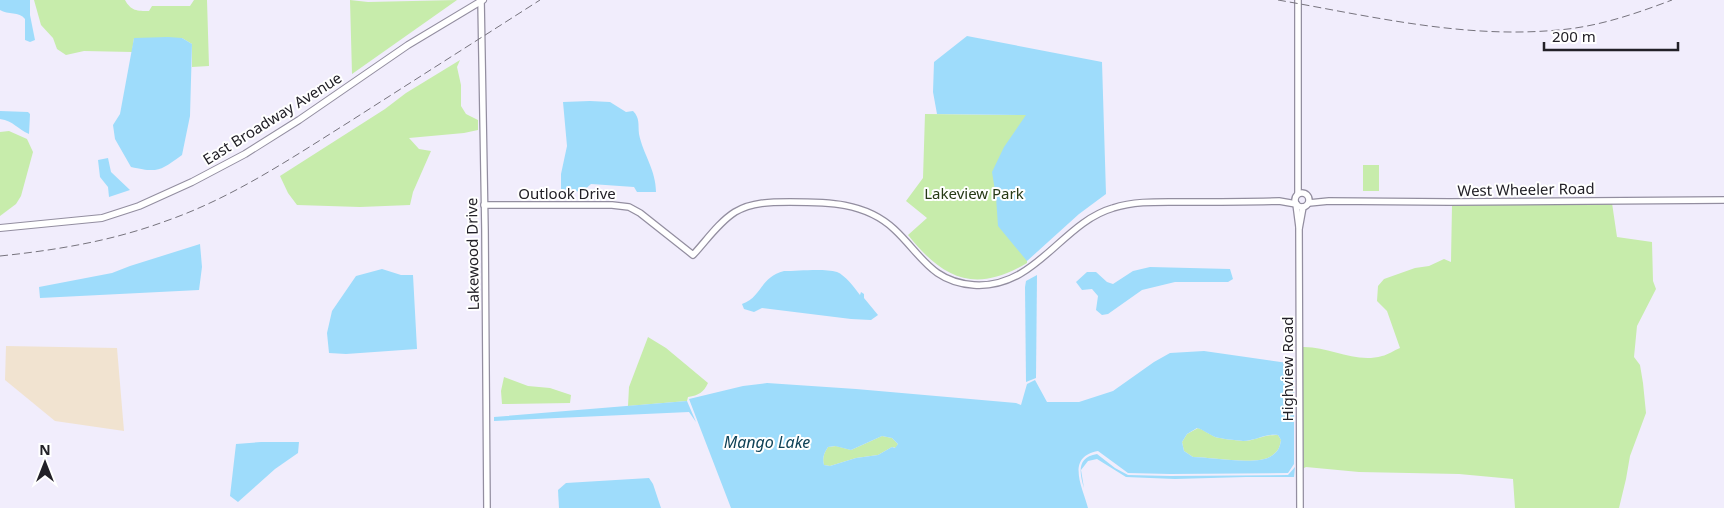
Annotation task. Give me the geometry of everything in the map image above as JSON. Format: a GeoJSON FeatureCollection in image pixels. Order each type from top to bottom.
{"type":"FeatureCollection","features":[{"type":"Feature","properties":{"kind":"main road","name":"East Broadway Avenue"},"geometry":{"type":"LineString","coordinates":[[0,228],[102,218],[139,206],[192,182],[299,120],[408,45],[482,0]]}},
{"type":"Feature","properties":{"kind":"street","name":"Lakewood Drive"},"geometry":{"type":"LineString","coordinates":[[482,0],[487,508]]}},
{"type":"Feature","properties":{"kind":"street"},"geometry":{"type":"LineString","coordinates":[[1296,204],[1294,199],[1297,194],[1299,174],[1298,0]]}},
{"type":"Feature","properties":{"kind":"street"},"geometry":{"type":"LineString","coordinates":[[1279,202],[1296,204],[1303,207],[1308,203],[1309,198],[1299,174]]}},
{"type":"Feature","properties":{"kind":"street"},"geometry":{"type":"LineString","coordinates":[[1279,202],[1302,192],[1306,194]]}},
{"type":"Feature","properties":{"kind":"street","name":"West Wheeler Road"},"geometry":{"type":"LineString","coordinates":[[1306,194],[1329,201]]}},
{"type":"Feature","properties":{"kind":"street","name":"West Wheeler Road"},"geometry":{"type":"LineString","coordinates":[[1308,203],[1329,201],[1724,200]]}},
{"type":"Feature","properties":{"kind":"street","name":"Outlook Drive"},"geometry":{"type":"LineString","coordinates":[[484,205],[612,205],[628,207],[640,212],[693,255],[722,223],[735,212],[749,206],[765,202],[827,202],[846,205],[878,217],[893,228],[925,264],[948,279],[960,283],[989,285],[1007,281],[1021,274],[1087,221],[1113,208],[1146,202],[1279,202]]}},
{"type":"Feature","properties":{"kind":"street","name":"Highview Road"},"geometry":{"type":"LineString","coordinates":[[1296,204],[1299,229],[1300,508]]}},
{"type":"Feature","properties":{"kind":"street","name":"Highview Road"},"geometry":{"type":"LineString","coordinates":[[1299,229],[1303,207]]}},
{"type":"Feature","properties":{"kind":"shaded area"},"geometry":{"type":"Polygon","coordinates":[[[6,346],[117,348],[124,431],[55,421],[5,380],[6,346]]]}},
{"type":"Feature","properties":{"kind":"green space"},"geometry":{"type":"Polygon","coordinates":[[[34,0],[125,0],[135,10],[149,11],[152,6],[190,6],[194,0],[207,0],[209,66],[192,67],[192,44],[182,38],[134,38],[132,52],[84,51],[66,55],[57,49],[53,38],[41,25],[34,0]]]}},
{"type":"Feature","properties":{"kind":"green space"},"geometry":{"type":"Polygon","coordinates":[[[350,0],[368,2],[457,0],[352,74],[350,0]]]}},
{"type":"Feature","properties":{"kind":"green space"},"geometry":{"type":"Polygon","coordinates":[[[460,60],[457,67],[461,85],[461,106],[466,114],[478,120],[478,130],[409,138],[419,149],[431,151],[413,192],[410,205],[360,207],[297,205],[288,193],[280,176],[385,109],[406,93],[460,60]]]}},
{"type":"Feature","properties":{"kind":"green space","name":"Lakeview Park"},"geometry":{"type":"Polygon","coordinates":[[[925,114],[1026,115],[1027,263],[1008,273],[991,278],[961,277],[947,271],[934,262],[908,235],[927,218],[906,201],[923,178],[925,114]]]}},
{"type":"Feature","properties":{"kind":"green space"},"geometry":{"type":"Polygon","coordinates":[[[9,131],[27,139],[33,152],[21,196],[16,204],[0,216],[0,132],[9,131]]]}},
{"type":"Feature","properties":{"kind":"green space"},"geometry":{"type":"Polygon","coordinates":[[[1363,165],[1379,165],[1379,191],[1363,191],[1363,165]]]}},
{"type":"Feature","properties":{"kind":"green space"},"geometry":{"type":"Polygon","coordinates":[[[1612,203],[1617,237],[1652,242],[1653,281],[1656,289],[1637,326],[1634,357],[1640,365],[1646,413],[1630,456],[1619,508],[1515,508],[1513,479],[1459,474],[1359,472],[1306,467],[1302,469],[1302,347],[1312,347],[1362,358],[1384,355],[1400,348],[1387,311],[1377,301],[1378,286],[1384,279],[1415,268],[1429,266],[1444,259],[1451,262],[1452,205],[1612,203]]]}},
{"type":"Feature","properties":{"kind":"green space"},"geometry":{"type":"Polygon","coordinates":[[[648,337],[666,348],[708,383],[704,389],[698,394],[688,397],[687,401],[628,406],[629,387],[648,337]]]}},
{"type":"Feature","properties":{"kind":"green space"},"geometry":{"type":"Polygon","coordinates":[[[504,377],[528,386],[550,388],[571,395],[570,403],[502,404],[501,391],[504,377]]]}},
{"type":"Feature","properties":{"kind":"green space"},"geometry":{"type":"Polygon","coordinates":[[[1198,428],[1215,437],[1225,439],[1247,441],[1278,435],[1281,440],[1276,452],[1268,458],[1259,460],[1193,457],[1184,451],[1182,442],[1187,434],[1198,428]]]}},
{"type":"Feature","properties":{"kind":"green space"},"geometry":{"type":"Polygon","coordinates":[[[882,436],[892,438],[898,444],[896,448],[892,447],[878,455],[856,458],[830,466],[824,465],[825,451],[828,447],[836,446],[851,450],[882,436]]]}},
{"type":"Feature","properties":{"kind":"water"},"geometry":{"type":"Polygon","coordinates":[[[0,0],[30,0],[30,15],[35,40],[30,42],[25,40],[25,19],[20,15],[0,10],[0,0]]]}},
{"type":"Feature","properties":{"kind":"water"},"geometry":{"type":"Polygon","coordinates":[[[967,36],[1102,62],[1106,194],[1079,214],[1027,261],[998,226],[992,172],[1004,147],[1026,115],[937,114],[933,92],[934,62],[967,36]]]}},
{"type":"Feature","properties":{"kind":"water"},"geometry":{"type":"Polygon","coordinates":[[[134,38],[182,38],[192,44],[190,116],[182,155],[158,169],[147,170],[131,167],[115,139],[113,125],[120,114],[134,38]]]}},
{"type":"Feature","properties":{"kind":"water"},"geometry":{"type":"Polygon","coordinates":[[[563,102],[610,102],[626,112],[633,111],[638,119],[639,134],[652,169],[656,192],[637,192],[634,187],[591,184],[582,192],[561,189],[561,174],[567,146],[563,102]]]}},
{"type":"Feature","properties":{"kind":"water"},"geometry":{"type":"Polygon","coordinates":[[[0,111],[28,112],[30,114],[29,134],[9,121],[0,119],[0,111]]]}},
{"type":"Feature","properties":{"kind":"water"},"geometry":{"type":"Polygon","coordinates":[[[108,158],[111,172],[130,190],[109,197],[108,187],[100,177],[98,160],[108,158]]]}},
{"type":"Feature","properties":{"kind":"water"},"geometry":{"type":"Polygon","coordinates":[[[200,244],[202,267],[199,290],[40,298],[39,287],[112,273],[200,244]]]}},
{"type":"Feature","properties":{"kind":"water"},"geometry":{"type":"Polygon","coordinates":[[[1150,267],[1230,269],[1233,279],[1228,282],[1175,282],[1142,290],[1108,314],[1102,315],[1096,310],[1098,296],[1092,289],[1082,290],[1076,282],[1087,272],[1096,272],[1107,282],[1113,284],[1133,271],[1150,267]]]}},
{"type":"Feature","properties":{"kind":"water"},"geometry":{"type":"Polygon","coordinates":[[[382,269],[401,275],[413,275],[417,349],[346,354],[329,353],[327,333],[332,311],[356,276],[382,269]]]}},
{"type":"Feature","properties":{"kind":"water"},"geometry":{"type":"Polygon","coordinates":[[[818,270],[837,272],[853,285],[860,295],[861,292],[864,294],[864,298],[878,315],[871,320],[762,308],[754,312],[744,309],[742,304],[754,297],[765,282],[784,271],[818,270]]]}},
{"type":"Feature","properties":{"kind":"water"},"geometry":{"type":"Polygon","coordinates":[[[1037,275],[1036,378],[1026,382],[1025,287],[1026,281],[1037,275]]]}},
{"type":"Feature","properties":{"kind":"water","name":"Mango Lake"},"geometry":{"type":"Polygon","coordinates":[[[1204,351],[1288,363],[1294,368],[1294,464],[1288,473],[1128,473],[1098,451],[1088,454],[1079,466],[1080,483],[1088,508],[731,508],[689,399],[743,386],[767,383],[856,389],[1016,403],[1021,405],[1027,384],[1035,380],[1047,402],[1079,402],[1113,391],[1170,353],[1204,351]],[[1197,428],[1187,434],[1182,442],[1184,451],[1193,457],[1259,460],[1268,458],[1276,452],[1281,440],[1278,435],[1247,441],[1225,439],[1215,437],[1197,428]],[[882,436],[851,450],[835,446],[828,447],[823,460],[824,465],[830,466],[856,458],[878,455],[892,447],[895,448],[898,444],[892,438],[882,436]]]}},
{"type":"Feature","properties":{"kind":"water"},"geometry":{"type":"Polygon","coordinates":[[[687,401],[696,422],[689,412],[494,421],[494,417],[687,401]]]}},
{"type":"Feature","properties":{"kind":"water"},"geometry":{"type":"Polygon","coordinates":[[[299,442],[298,453],[275,469],[238,502],[230,496],[236,444],[299,442]]]}},
{"type":"Feature","properties":{"kind":"water"},"geometry":{"type":"Polygon","coordinates":[[[1097,454],[1128,475],[1288,475],[1295,467],[1294,477],[1175,479],[1126,477],[1097,459],[1088,461],[1081,470],[1081,466],[1086,458],[1097,454]]]}},
{"type":"Feature","properties":{"kind":"water"},"geometry":{"type":"Polygon","coordinates":[[[649,478],[661,508],[559,508],[558,490],[566,483],[649,478]]]}},
{"type":"Feature","properties":{"kind":"railway"},"geometry":{"type":"LineString","coordinates":[[0,256],[63,248],[125,234],[166,221],[214,201],[260,177],[305,150],[540,0]]}},
{"type":"Feature","properties":{"kind":"railway"},"geometry":{"type":"LineString","coordinates":[[1278,0],[1382,19],[1452,29],[1523,32],[1558,30],[1601,23],[1672,0]]}}]}
